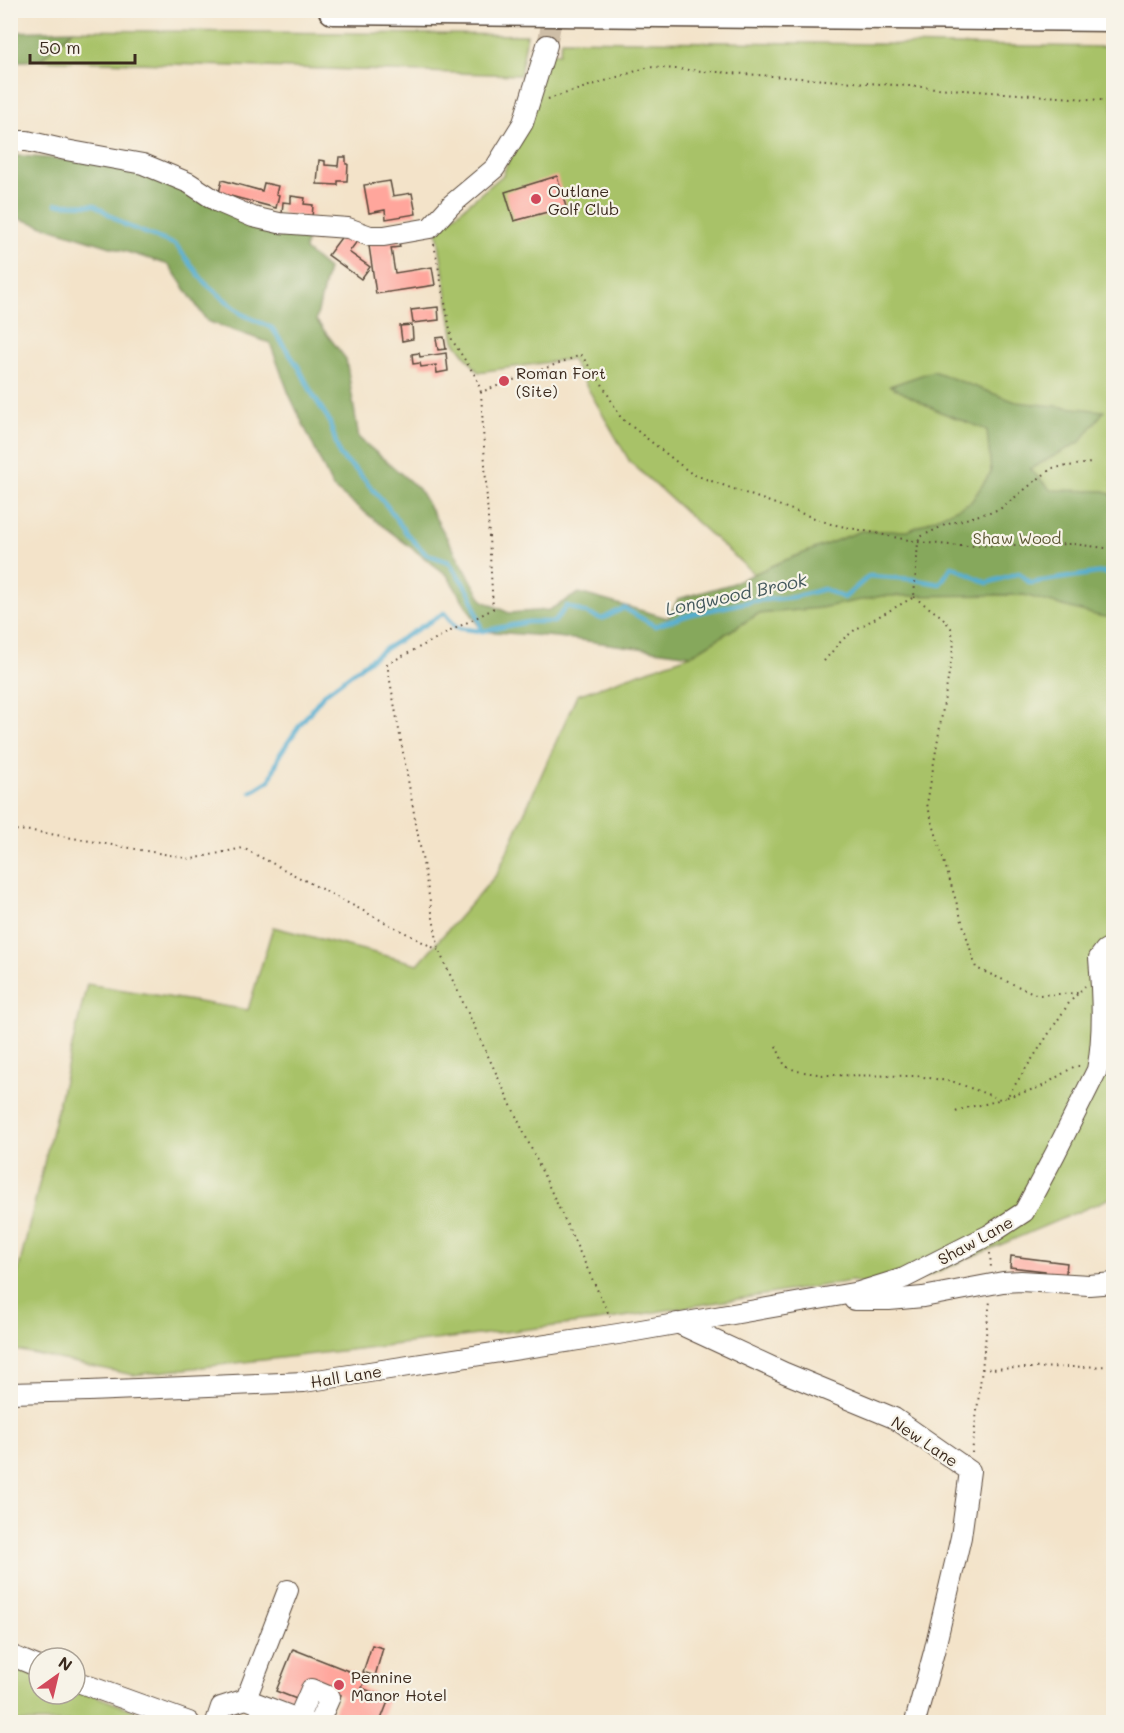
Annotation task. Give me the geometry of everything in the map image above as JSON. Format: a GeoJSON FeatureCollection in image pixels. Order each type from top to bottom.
{"type":"FeatureCollection","features":[{"type":"Feature","properties":{"kind":"highway"},"geometry":{"type":"LineString","coordinates":[[333,10],[1113,18]]}},
{"type":"Feature","properties":{"kind":"street"},"geometry":{"type":"LineString","coordinates":[[10,141],[27,141],[143,164],[189,183],[218,202],[253,217],[279,223],[348,228],[378,237],[430,228],[451,205],[495,168],[523,123],[547,45]]}},
{"type":"Feature","properties":{"kind":"street","name":"Shaw Lane"},"geometry":{"type":"LineString","coordinates":[[677,1323],[820,1300],[859,1292],[904,1278],[989,1235],[1024,1212],[1098,1068],[1101,1025],[1099,958],[1113,945]]}},
{"type":"Feature","properties":{"kind":"street"},"geometry":{"type":"LineString","coordinates":[[820,1300],[889,1300],[922,1297],[1003,1282],[1089,1285],[1113,1283]]}},
{"type":"Feature","properties":{"kind":"street","name":"Hall Lane"},"geometry":{"type":"LineString","coordinates":[[10,1392],[304,1382],[677,1323]]}},
{"type":"Feature","properties":{"kind":"street","name":"New Lane"},"geometry":{"type":"LineString","coordinates":[[677,1323],[785,1373],[894,1418],[970,1471],[961,1537],[915,1722]]}},
{"type":"Feature","properties":{"kind":"street"},"geometry":{"type":"LineString","coordinates":[[246,1699],[288,1590]]}},
{"type":"Feature","properties":{"kind":"street"},"geometry":{"type":"LineString","coordinates":[[10,1655],[27,1662]]}},
{"type":"Feature","properties":{"kind":"street"},"geometry":{"type":"LineString","coordinates":[[87,1685],[189,1722]]}},
{"type":"Feature","properties":{"kind":"street"},"geometry":{"type":"LineString","coordinates":[[216,1722],[221,1707],[246,1699],[302,1721],[311,1689],[330,1697],[319,1722]]}},
{"type":"Feature","properties":{"kind":"path"},"geometry":{"type":"LineString","coordinates":[[529,105],[650,67],[1113,101]]}},
{"type":"Feature","properties":{"kind":"path"},"geometry":{"type":"LineString","coordinates":[[430,228],[452,340],[476,377],[481,392],[493,609],[387,664],[439,951],[618,1334]]}},
{"type":"Feature","properties":{"kind":"path"},"geometry":{"type":"LineString","coordinates":[[481,392],[581,355],[602,384],[621,418],[692,474],[831,524],[918,542],[960,546],[1074,544],[1113,549]]}},
{"type":"Feature","properties":{"kind":"path"},"geometry":{"type":"LineString","coordinates":[[824,661],[842,640],[856,629],[914,597],[920,537],[945,525],[1000,509],[1052,468],[1091,462]]}},
{"type":"Feature","properties":{"kind":"path"},"geometry":{"type":"LineString","coordinates":[[914,597],[942,617],[951,628],[954,643],[927,804],[976,968],[1038,995],[1078,993]]}},
{"type":"Feature","properties":{"kind":"path"},"geometry":{"type":"LineString","coordinates":[[10,830],[33,831],[192,859],[243,848],[439,951]]}},
{"type":"Feature","properties":{"kind":"path"},"geometry":{"type":"LineString","coordinates":[[1007,1097],[1069,1003],[1086,985],[1095,983],[1101,978]]}},
{"type":"Feature","properties":{"kind":"path"},"geometry":{"type":"LineString","coordinates":[[776,1046],[785,1066],[797,1071],[824,1076],[917,1076],[954,1082],[1000,1099]]}},
{"type":"Feature","properties":{"kind":"path"},"geometry":{"type":"LineString","coordinates":[[956,1112],[965,1106],[977,1107],[989,1104],[1041,1087],[1075,1066],[1088,1065],[1098,1068]]}},
{"type":"Feature","properties":{"kind":"path"},"geometry":{"type":"LineString","coordinates":[[970,1471],[992,1285],[989,1235]]}},
{"type":"Feature","properties":{"kind":"path"},"geometry":{"type":"LineString","coordinates":[[982,1369],[1113,1366]]}},
{"type":"Feature","properties":{"kind":"green space"},"geometry":{"type":"Polygon","coordinates":[[[73,30],[527,35],[520,75],[40,60],[73,30]]]}},
{"type":"Feature","properties":{"kind":"green space"},"geometry":{"type":"Polygon","coordinates":[[[73,30],[40,60],[11,62],[11,32],[73,30]]]}},
{"type":"Feature","properties":{"kind":"green space","name":"Outlane Golf Club"},"geometry":{"type":"Polygon","coordinates":[[[562,40],[1113,47],[1113,1197],[892,1291],[852,1281],[598,1321],[133,1375],[11,1349],[11,1301],[87,984],[248,1010],[273,927],[418,964],[497,874],[577,695],[691,655],[758,614],[794,610],[630,462],[571,359],[478,372],[454,341],[437,230],[503,175],[548,52],[559,53],[562,40]]]}},
{"type":"Feature","properties":{"kind":"green space","name":"Shaw Wood"},"geometry":{"type":"Polygon","coordinates":[[[10,155],[139,166],[307,234],[305,250],[328,269],[316,320],[346,359],[359,438],[419,489],[483,601],[509,613],[549,610],[579,593],[668,618],[678,599],[731,584],[861,531],[908,531],[971,502],[991,472],[987,430],[938,411],[890,386],[933,371],[1016,402],[1104,411],[1080,442],[1030,469],[1051,490],[1105,491],[1113,496],[1113,618],[1024,595],[882,596],[820,608],[758,614],[691,655],[557,637],[482,631],[447,575],[333,488],[289,394],[270,343],[207,321],[169,265],[11,216],[10,155]]]}},
{"type":"Feature","properties":{"kind":"green space"},"geometry":{"type":"Polygon","coordinates":[[[10,1664],[27,1670],[27,1706],[87,1706],[87,1693],[163,1722],[11,1722],[10,1664]]]}},
{"type":"Feature","properties":{"kind":"building"},"geometry":{"type":"Polygon","coordinates":[[[339,157],[346,157],[347,181],[338,181],[338,185],[317,184],[319,160],[325,161],[325,165],[338,166],[339,157]]]}},
{"type":"Feature","properties":{"kind":"building","name":"Outlane Golf Club"},"geometry":{"type":"Polygon","coordinates":[[[557,176],[566,207],[514,221],[505,192],[557,176]]]}},
{"type":"Feature","properties":{"kind":"building"},"geometry":{"type":"Polygon","coordinates":[[[222,180],[262,191],[264,183],[278,186],[276,194],[279,195],[276,208],[219,193],[222,180]]]}},
{"type":"Feature","properties":{"kind":"building"},"geometry":{"type":"Polygon","coordinates":[[[390,181],[393,196],[412,193],[416,214],[386,219],[385,210],[369,213],[364,185],[390,181]]]}},
{"type":"Feature","properties":{"kind":"building"},"geometry":{"type":"Polygon","coordinates":[[[291,196],[305,198],[304,204],[313,205],[312,218],[282,214],[283,202],[291,203],[291,196]]]}},
{"type":"Feature","properties":{"kind":"building"},"geometry":{"type":"Polygon","coordinates":[[[346,231],[358,240],[349,252],[370,267],[361,279],[328,255],[346,231]]]}},
{"type":"Feature","properties":{"kind":"building"},"geometry":{"type":"Polygon","coordinates":[[[398,235],[400,247],[391,248],[395,273],[432,267],[435,285],[376,294],[368,239],[398,235]]]}},
{"type":"Feature","properties":{"kind":"building"},"geometry":{"type":"Polygon","coordinates":[[[438,307],[439,320],[413,323],[411,310],[438,307]]]}},
{"type":"Feature","properties":{"kind":"building"},"geometry":{"type":"Polygon","coordinates":[[[412,325],[413,339],[402,341],[400,326],[412,325]]]}},
{"type":"Feature","properties":{"kind":"building"},"geometry":{"type":"Polygon","coordinates":[[[444,337],[446,349],[438,350],[436,338],[444,337]]]}},
{"type":"Feature","properties":{"kind":"building"},"geometry":{"type":"Polygon","coordinates":[[[419,353],[420,357],[446,353],[448,371],[437,373],[436,365],[421,367],[420,363],[413,364],[412,354],[419,353]]]}},
{"type":"Feature","properties":{"kind":"building"},"geometry":{"type":"Polygon","coordinates":[[[1011,1256],[1067,1263],[1065,1281],[1045,1278],[1045,1271],[1010,1267],[1011,1256]]]}},
{"type":"Feature","properties":{"kind":"building"},"geometry":{"type":"Polygon","coordinates":[[[372,1645],[383,1648],[375,1676],[363,1672],[372,1645]]]}},
{"type":"Feature","properties":{"kind":"building","name":"Pennine Manor Hotel"},"geometry":{"type":"Polygon","coordinates":[[[293,1649],[366,1678],[362,1688],[389,1699],[380,1722],[330,1722],[341,1695],[306,1682],[299,1700],[276,1691],[293,1649]]]}},
{"type":"Feature","properties":{"kind":"waterway","name":"Longwood Brook"},"geometry":{"type":"LineString","coordinates":[[56,204],[95,205],[125,225],[176,245],[205,283],[242,314],[272,328],[299,368],[329,420],[340,456],[358,472],[407,534],[426,554],[449,562],[471,595],[482,631],[528,622],[554,622],[567,606],[602,619],[624,608],[655,626],[692,614],[752,601],[794,597],[824,589],[844,598],[869,576],[940,584],[952,566],[987,583],[1019,573],[1030,583],[1103,572],[1114,577]]}},
{"type":"Feature","properties":{"kind":"waterway"},"geometry":{"type":"LineString","coordinates":[[251,792],[270,780],[280,754],[324,694],[383,650],[444,613],[456,628],[482,631]]}},
{"type":"Feature","properties":{"kind":"tunnel"},"geometry":{"type":"LineString","coordinates":[[547,45],[554,10]]}},
{"type":"Feature","properties":{"kind":"place","name":"Outlane Golf Club"},"geometry":{"type":"Point","coordinates":[536,199]}},
{"type":"Feature","properties":{"kind":"place","name":"Roman Fort (Site)"},"geometry":{"type":"Point","coordinates":[504,381]}},
{"type":"Feature","properties":{"kind":"place","name":"Pennine Manor Hotel"},"geometry":{"type":"Point","coordinates":[339,1685]}}]}
